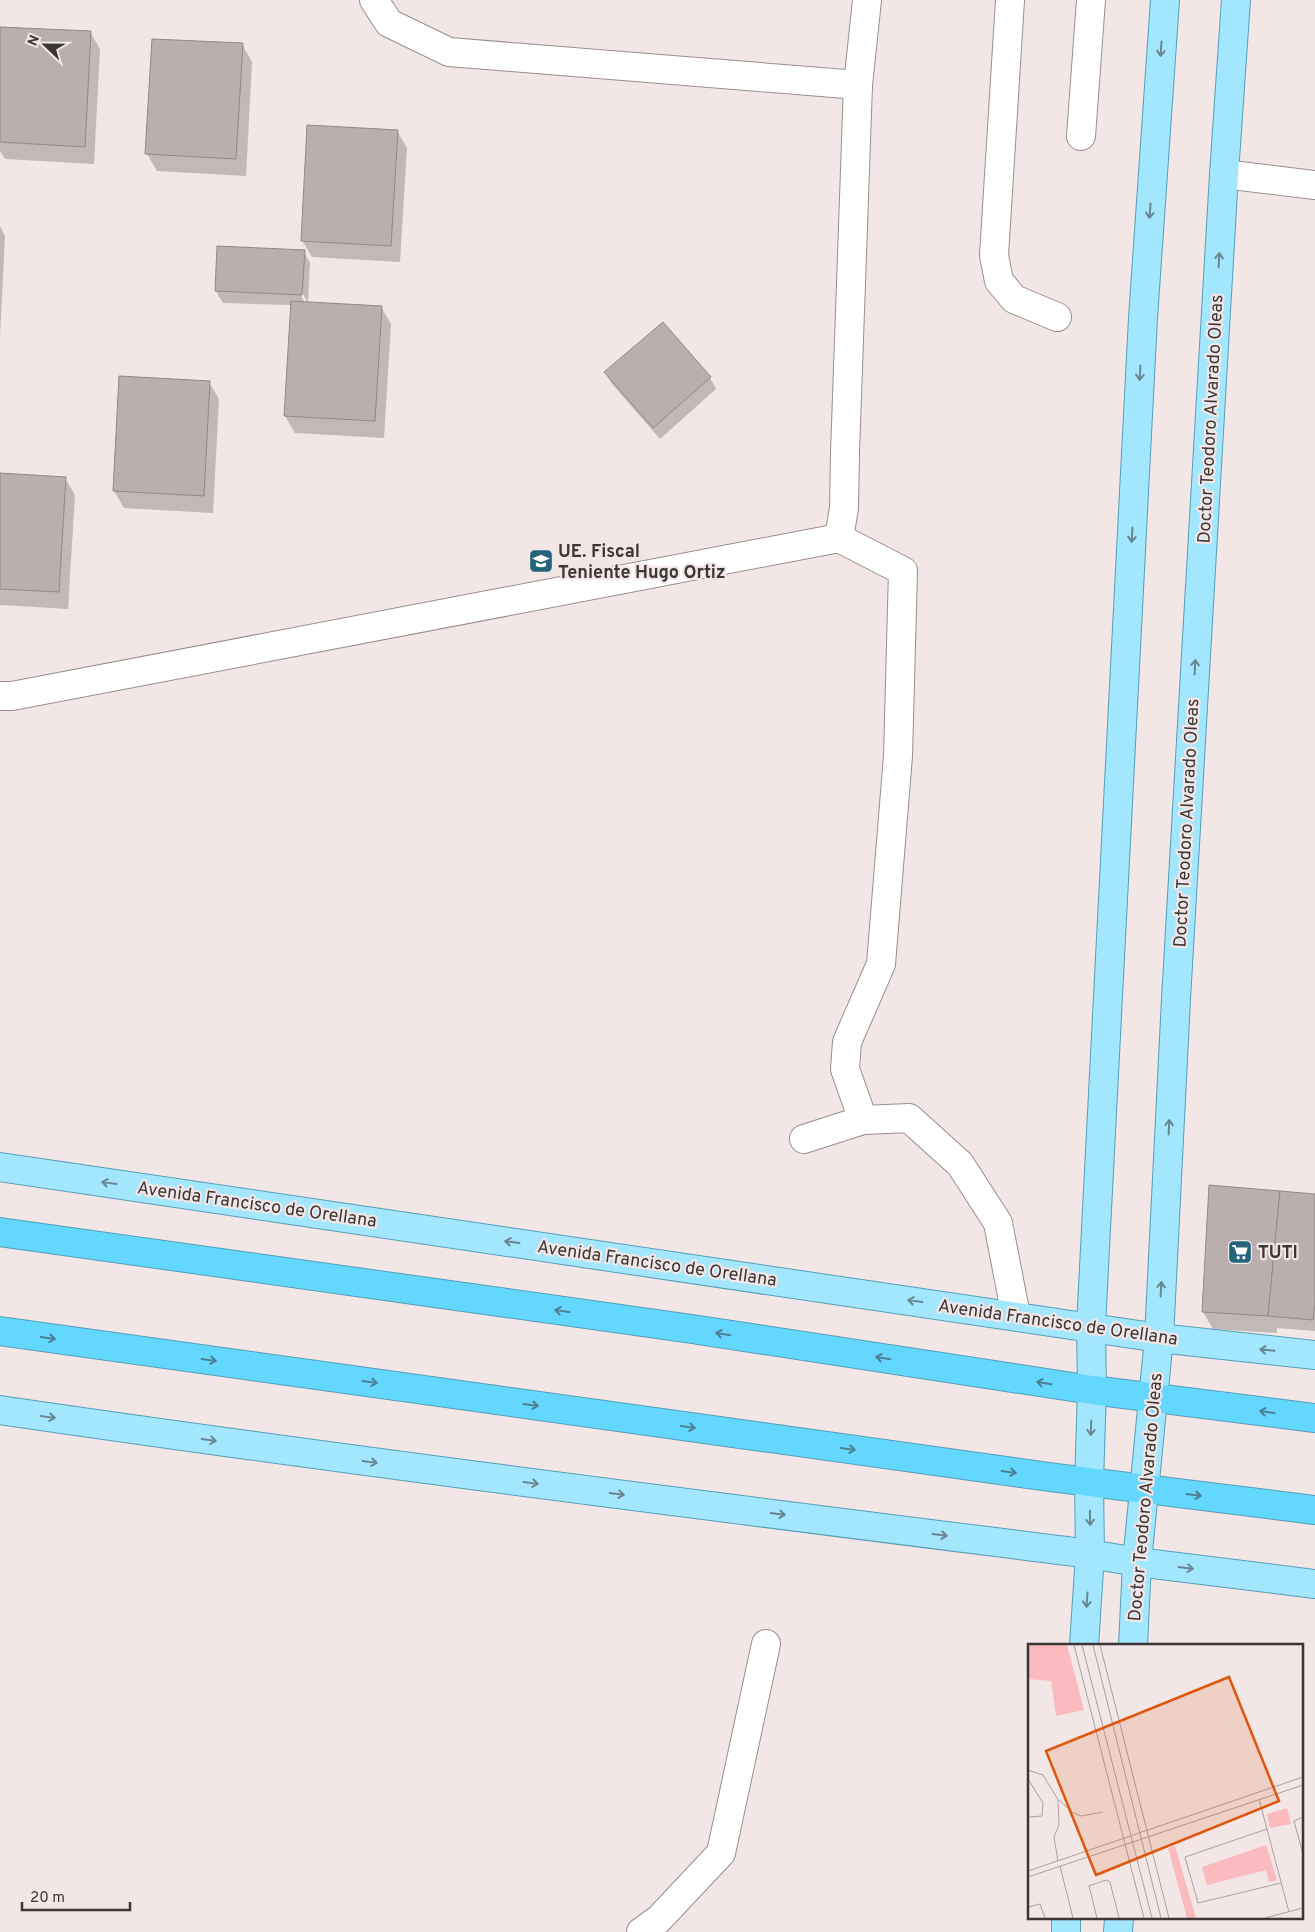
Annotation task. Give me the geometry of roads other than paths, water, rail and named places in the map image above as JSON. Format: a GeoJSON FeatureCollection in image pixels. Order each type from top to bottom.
{"type":"FeatureCollection","features":[{"type":"Feature","properties":{"kind":"highway"},"geometry":{"type":"LineString","coordinates":[[0,1232],[692,1329],[1092,1390],[1315,1418]]}},
{"type":"Feature","properties":{"kind":"highway"},"geometry":{"type":"LineString","coordinates":[[0,1331],[1089,1482],[1315,1510]]}},
{"type":"Feature","properties":{"kind":"main road"},"geometry":{"type":"LineString","coordinates":[[1084,1644],[1090,1554],[1091,1326],[1143,318],[1165,0]]}},
{"type":"Feature","properties":{"kind":"main road","name":"Doctor Teodoro Alvarado Oleas"},"geometry":{"type":"LineString","coordinates":[[1133,1644],[1137,1562],[1146,1489],[1159,1338],[1176,999],[1224,174],[1236,0]]}},
{"type":"Feature","properties":{"kind":"main road","name":"Avenida Francisco de Orellana"},"geometry":{"type":"LineString","coordinates":[[0,1167],[1091,1326],[1159,1338],[1315,1355]]}},
{"type":"Feature","properties":{"kind":"main road"},"geometry":{"type":"LineString","coordinates":[[0,1410],[559,1487],[1315,1584]]}},
{"type":"Feature","properties":{"kind":"street"},"geometry":{"type":"LineString","coordinates":[[374,0],[389,23],[449,52],[858,85]]}},
{"type":"Feature","properties":{"kind":"street"},"geometry":{"type":"LineString","coordinates":[[840,538],[844,508],[858,85],[866,0]]}},
{"type":"Feature","properties":{"kind":"street"},"geometry":{"type":"LineString","coordinates":[[1010,0],[994,255],[999,281],[1014,299],[1057,316]]}},
{"type":"Feature","properties":{"kind":"street"},"geometry":{"type":"LineString","coordinates":[[1081,136],[1091,0]]}},
{"type":"Feature","properties":{"kind":"street"},"geometry":{"type":"LineString","coordinates":[[1224,174],[1315,185]]}},
{"type":"Feature","properties":{"kind":"street"},"geometry":{"type":"LineString","coordinates":[[0,696],[12,696],[840,538],[903,571],[898,756],[881,964],[847,1042],[845,1069],[863,1120]]}},
{"type":"Feature","properties":{"kind":"street"},"geometry":{"type":"LineString","coordinates":[[804,1139],[863,1120],[909,1118],[960,1164],[998,1223],[1016,1316]]}},
{"type":"Feature","properties":{"kind":"street"},"geometry":{"type":"LineString","coordinates":[[641,1932],[659,1919],[721,1853],[766,1644]]}},
{"type":"Feature","properties":{"kind":"place","name":"UE. Fiscal Teniente Hugo Ortiz"},"geometry":{"type":"Point","coordinates":[541,561]}},
{"type":"Feature","properties":{"kind":"place","name":"TUTI"},"geometry":{"type":"Point","coordinates":[1240,1252]}}]}
